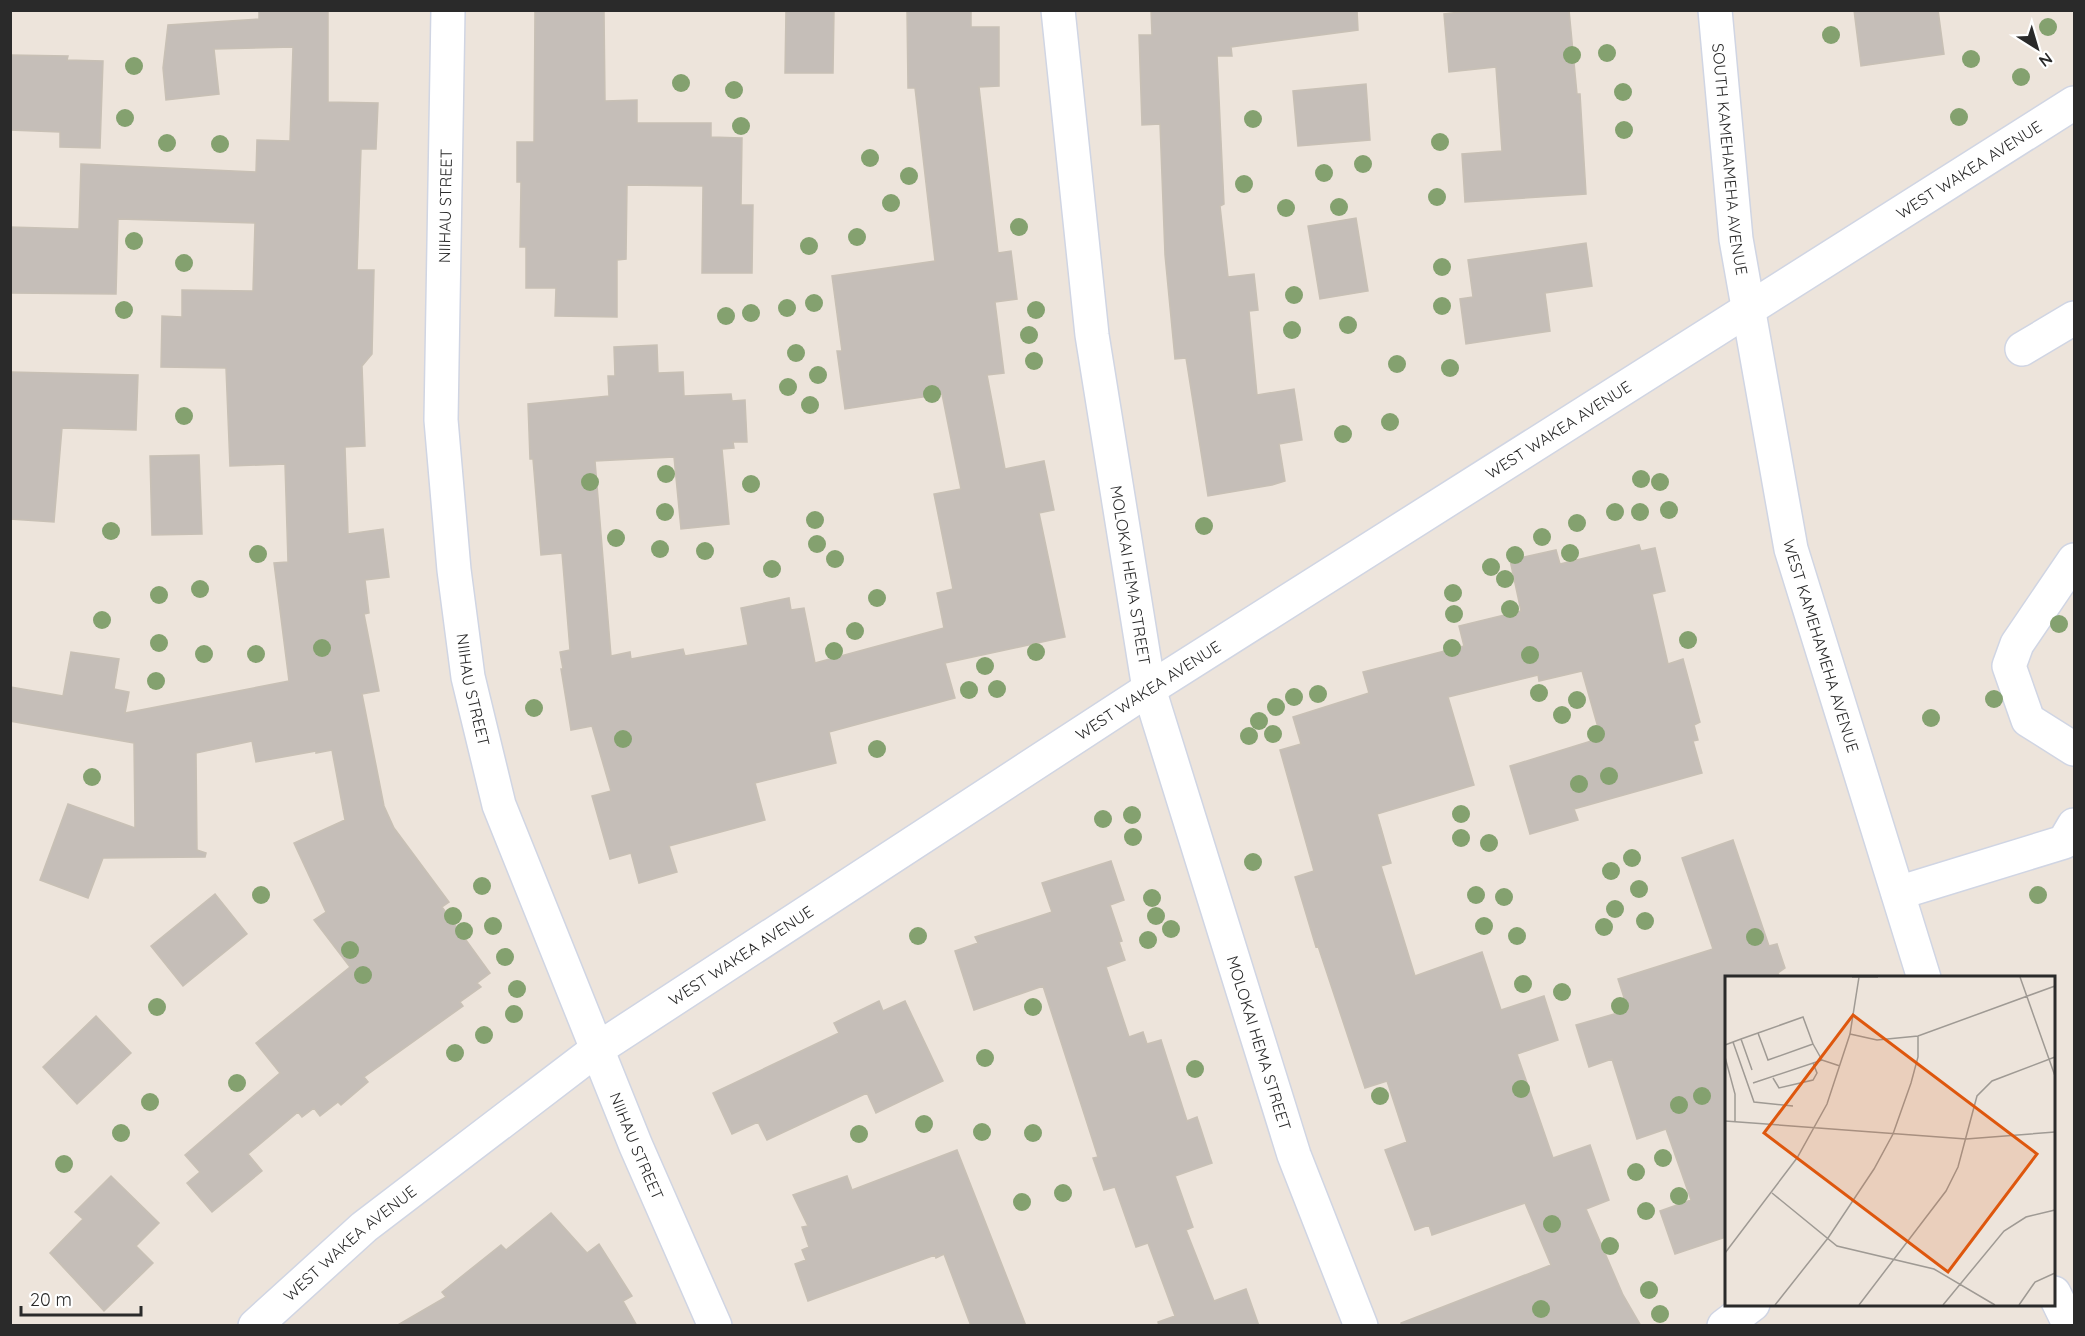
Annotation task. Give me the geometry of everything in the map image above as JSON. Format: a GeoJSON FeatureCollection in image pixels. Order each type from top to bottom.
{"type":"FeatureCollection","features":[{"type":"Feature","properties":{"kind":"street","name":"NIIHAU STREET"},"geometry":{"type":"LineString","coordinates":[[448,10],[441,420],[454,570],[468,677],[499,805],[596,1050],[716,1326]]}},
{"type":"Feature","properties":{"kind":"street","name":"MOLOKAI HEMA STREET"},"geometry":{"type":"LineString","coordinates":[[1058,10],[1092,335],[1149,688],[1294,1155],[1361,1326]]}},
{"type":"Feature","properties":{"kind":"street","name":"SOUTH KAMEHAMEHA AVENUE"},"geometry":{"type":"LineString","coordinates":[[1715,10],[1736,239],[1749,307]]}},
{"type":"Feature","properties":{"kind":"street","name":"WEST WAKEA AVENUE"},"geometry":{"type":"LineString","coordinates":[[255,1326],[364,1227],[596,1050],[1149,688],[2074,103]]}},
{"type":"Feature","properties":{"kind":"street","name":"WEST KAMEHAMEHA AVENUE"},"geometry":{"type":"LineString","coordinates":[[1749,307],[1791,549],[1923,976]]}},
{"type":"Feature","properties":{"kind":"street"},"geometry":{"type":"LineString","coordinates":[[2022,349],[2074,318]]}},
{"type":"Feature","properties":{"kind":"street"},"geometry":{"type":"LineString","coordinates":[[2074,560],[2017,644],[2009,666],[2028,720],[2074,749]]}},
{"type":"Feature","properties":{"kind":"street"},"geometry":{"type":"LineString","coordinates":[[1898,893],[2071,838]]}},
{"type":"Feature","properties":{"kind":"street"},"geometry":{"type":"LineString","coordinates":[[2055,1295],[2070,1326]]}},
{"type":"Feature","properties":{"kind":"street"},"geometry":{"type":"LineString","coordinates":[[1724,1326],[1752,1306]]}},
{"type":"Feature","properties":{"kind":"building"},"geometry":{"type":"Polygon","coordinates":[[[259,10],[328,10],[328,102],[378,103],[376,149],[361,149],[357,270],[374,270],[372,354],[362,366],[365,446],[345,447],[348,534],[383,529],[389,577],[365,580],[369,613],[364,614],[379,691],[362,694],[384,806],[394,828],[449,902],[442,907],[490,973],[477,983],[481,987],[460,1002],[463,1006],[364,1077],[368,1082],[341,1105],[338,1102],[320,1116],[314,1108],[302,1117],[298,1112],[248,1154],[262,1171],[212,1212],[187,1183],[200,1172],[185,1155],[280,1073],[256,1043],[350,967],[314,920],[326,912],[294,843],[345,820],[332,750],[256,762],[252,741],[196,753],[197,850],[206,853],[205,857],[103,858],[88,898],[40,880],[68,804],[135,828],[134,743],[10,721],[10,687],[63,696],[71,652],[119,659],[114,689],[129,692],[125,713],[289,681],[274,563],[288,562],[285,464],[230,466],[226,368],[161,367],[162,316],[182,317],[182,290],[253,291],[255,223],[118,219],[116,294],[10,293],[10,227],[79,229],[81,164],[256,172],[257,140],[290,141],[293,47],[214,49],[219,94],[166,100],[163,68],[168,25],[259,19],[259,10]]]}},
{"type":"Feature","properties":{"kind":"building"},"geometry":{"type":"Polygon","coordinates":[[[535,10],[604,10],[605,101],[637,100],[637,123],[711,123],[711,137],[742,138],[741,205],[753,205],[752,273],[702,273],[703,186],[627,185],[626,259],[617,260],[617,317],[555,316],[556,288],[526,288],[526,247],[520,247],[521,182],[517,182],[517,142],[534,142],[535,10]]]}},
{"type":"Feature","properties":{"kind":"building"},"geometry":{"type":"Polygon","coordinates":[[[786,10],[834,10],[833,73],[785,73],[786,10]]]}},
{"type":"Feature","properties":{"kind":"building"},"geometry":{"type":"Polygon","coordinates":[[[907,10],[971,10],[971,27],[999,27],[999,86],[979,87],[998,253],[1011,251],[1017,299],[995,302],[1004,373],[987,375],[1005,469],[1044,461],[1054,510],[1039,513],[1065,637],[945,663],[955,698],[829,732],[836,763],[755,783],[765,820],[669,846],[677,872],[639,883],[631,853],[610,859],[592,796],[611,791],[592,726],[571,730],[560,652],[570,650],[562,553],[541,555],[533,459],[530,459],[528,404],[609,396],[608,376],[615,376],[614,347],[657,345],[658,373],[683,372],[684,396],[731,394],[732,401],[745,400],[747,442],[733,442],[734,448],[722,449],[729,524],[681,529],[674,457],[595,461],[611,656],[630,652],[631,659],[683,649],[685,656],[748,645],[741,608],[789,598],[791,610],[804,608],[815,663],[944,628],[937,593],[953,589],[934,494],[961,489],[942,394],[845,409],[837,351],[842,351],[832,276],[935,261],[915,88],[908,88],[907,10]]]}},
{"type":"Feature","properties":{"kind":"building"},"geometry":{"type":"Polygon","coordinates":[[[1151,10],[1357,10],[1358,30],[1231,47],[1232,56],[1217,56],[1224,204],[1220,206],[1228,277],[1254,274],[1258,310],[1249,311],[1257,395],[1294,389],[1302,440],[1279,444],[1285,481],[1272,485],[1208,496],[1186,358],[1175,359],[1165,255],[1160,124],[1142,125],[1139,35],[1152,35],[1151,10]]]}},
{"type":"Feature","properties":{"kind":"building"},"geometry":{"type":"Polygon","coordinates":[[[1477,10],[1569,10],[1577,94],[1580,94],[1586,194],[1465,202],[1462,154],[1502,151],[1496,67],[1449,72],[1444,14],[1477,10]]]}},
{"type":"Feature","properties":{"kind":"building"},"geometry":{"type":"Polygon","coordinates":[[[1854,10],[1938,10],[1944,54],[1861,66],[1854,10]]]}},
{"type":"Feature","properties":{"kind":"building"},"geometry":{"type":"Polygon","coordinates":[[[10,55],[68,56],[67,60],[103,61],[100,148],[60,147],[60,132],[10,130],[10,55]]]}},
{"type":"Feature","properties":{"kind":"building"},"geometry":{"type":"Polygon","coordinates":[[[1366,84],[1370,140],[1298,146],[1293,91],[1366,84]]]}},
{"type":"Feature","properties":{"kind":"building"},"geometry":{"type":"Polygon","coordinates":[[[1356,218],[1368,291],[1320,299],[1308,226],[1356,218]]]}},
{"type":"Feature","properties":{"kind":"building"},"geometry":{"type":"Polygon","coordinates":[[[1586,243],[1592,286],[1545,293],[1550,331],[1466,344],[1460,299],[1473,297],[1468,260],[1586,243]]]}},
{"type":"Feature","properties":{"kind":"building"},"geometry":{"type":"Polygon","coordinates":[[[10,372],[138,375],[136,430],[62,428],[54,522],[10,519],[10,372]]]}},
{"type":"Feature","properties":{"kind":"building"},"geometry":{"type":"Polygon","coordinates":[[[199,455],[202,534],[152,535],[150,456],[199,455]]]}},
{"type":"Feature","properties":{"kind":"building"},"geometry":{"type":"Polygon","coordinates":[[[1639,545],[1641,551],[1655,548],[1665,591],[1652,594],[1668,664],[1683,659],[1700,722],[1694,725],[1698,740],[1693,741],[1702,773],[1574,809],[1578,820],[1530,834],[1510,766],[1601,738],[1582,671],[1539,681],[1538,675],[1448,697],[1474,785],[1377,814],[1391,863],[1381,866],[1415,976],[1482,952],[1501,1010],[1544,996],[1558,1040],[1517,1054],[1553,1158],[1590,1145],[1609,1200],[1586,1209],[1623,1295],[1641,1326],[1401,1326],[1401,1323],[1551,1265],[1525,1203],[1432,1235],[1429,1225],[1415,1230],[1385,1150],[1407,1142],[1387,1081],[1365,1088],[1318,946],[1316,947],[1295,877],[1314,871],[1280,750],[1301,744],[1293,717],[1369,693],[1363,672],[1464,646],[1459,626],[1521,611],[1510,560],[1556,550],[1560,564],[1639,545]]]}},
{"type":"Feature","properties":{"kind":"building"},"geometry":{"type":"Polygon","coordinates":[[[1733,840],[1769,946],[1777,944],[1785,968],[1778,973],[1779,976],[1725,976],[1725,1237],[1675,1254],[1660,1211],[1691,1200],[1666,1129],[1637,1139],[1612,1059],[1589,1067],[1576,1025],[1628,1010],[1618,979],[1713,949],[1682,858],[1733,840]]]}},
{"type":"Feature","properties":{"kind":"building"},"geometry":{"type":"Polygon","coordinates":[[[1111,861],[1124,900],[1110,905],[1122,941],[1119,942],[1125,960],[1106,967],[1129,1037],[1143,1032],[1147,1044],[1161,1040],[1187,1121],[1197,1117],[1212,1163],[1175,1176],[1193,1227],[1186,1230],[1214,1301],[1246,1289],[1259,1326],[1159,1326],[1158,1322],[1175,1316],[1148,1243],[1136,1247],[1115,1187],[1104,1190],[1093,1158],[1098,1157],[1043,986],[974,1010],[955,951],[978,943],[975,937],[1052,912],[1042,883],[1111,861]]]}},
{"type":"Feature","properties":{"kind":"building"},"geometry":{"type":"Polygon","coordinates":[[[215,894],[247,934],[183,986],[151,946],[215,894]]]}},
{"type":"Feature","properties":{"kind":"building"},"geometry":{"type":"Polygon","coordinates":[[[879,1001],[883,1011],[905,1001],[943,1081],[876,1113],[867,1093],[767,1140],[758,1122],[732,1134],[713,1093],[839,1033],[834,1023],[879,1001]]]}},
{"type":"Feature","properties":{"kind":"building"},"geometry":{"type":"Polygon","coordinates":[[[96,1016],[131,1053],[77,1104],[43,1067],[96,1016]]]}},
{"type":"Feature","properties":{"kind":"building"},"geometry":{"type":"Polygon","coordinates":[[[957,1150],[1026,1326],[971,1326],[944,1254],[936,1258],[935,1255],[808,1301],[795,1264],[806,1260],[802,1250],[809,1247],[802,1227],[808,1226],[793,1195],[847,1176],[852,1190],[957,1150]]]}},
{"type":"Feature","properties":{"kind":"building"},"geometry":{"type":"Polygon","coordinates":[[[111,1176],[159,1223],[136,1246],[153,1263],[104,1311],[50,1253],[83,1219],[75,1212],[111,1176]]]}},
{"type":"Feature","properties":{"kind":"building"},"geometry":{"type":"Polygon","coordinates":[[[551,1213],[587,1253],[599,1244],[632,1296],[623,1301],[637,1326],[396,1326],[446,1297],[442,1292],[501,1245],[506,1250],[551,1213]]]}}]}
